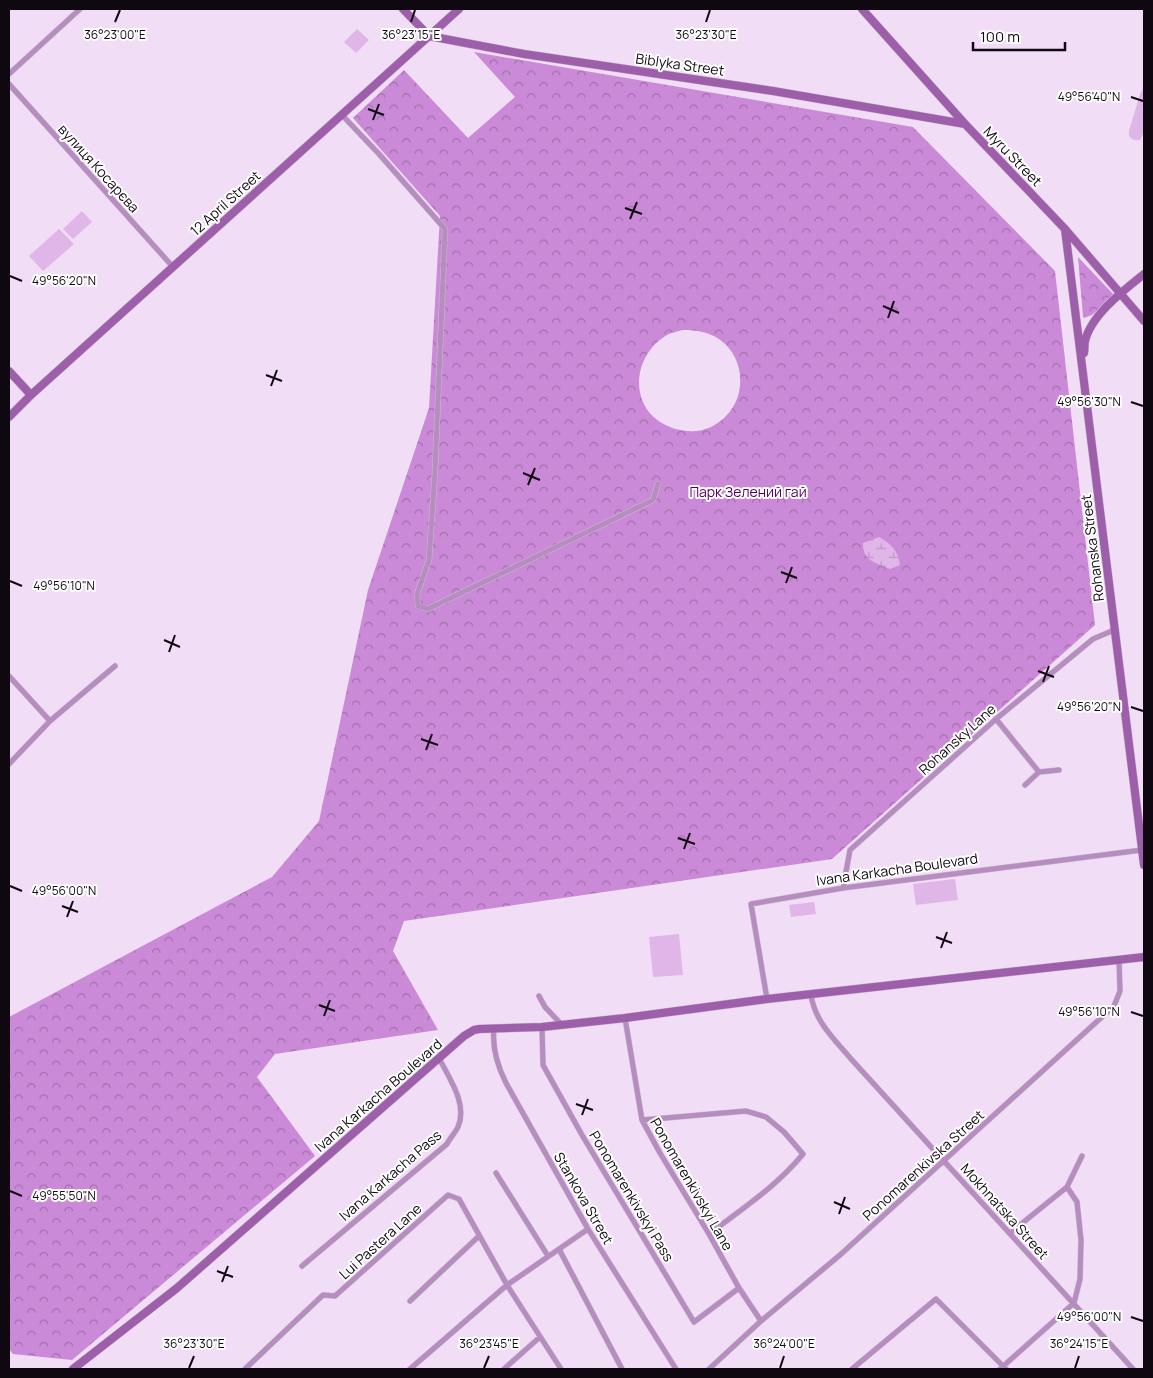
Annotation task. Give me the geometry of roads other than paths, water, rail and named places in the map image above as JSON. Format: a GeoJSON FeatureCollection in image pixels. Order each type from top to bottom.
{"type":"FeatureCollection","features":[{"type":"Feature","properties":{"kind":"street"},"geometry":{"type":"LineString","coordinates":[[9,74],[80,9]]}},
{"type":"Feature","properties":{"kind":"street"},"geometry":{"type":"LineString","coordinates":[[403,9],[429,36]]}},
{"type":"Feature","properties":{"kind":"street","name":"12 April Street"},"geometry":{"type":"LineString","coordinates":[[9,417],[31,395],[459,9]]}},
{"type":"Feature","properties":{"kind":"street","name":"Myru Street"},"geometry":{"type":"LineString","coordinates":[[862,9],[965,124],[1065,229],[1144,321]]}},
{"type":"Feature","properties":{"kind":"street","name":"Biblyka Street"},"geometry":{"type":"LineString","coordinates":[[429,36],[532,55],[773,91],[965,124]]}},
{"type":"Feature","properties":{"kind":"street","name":"вулиця Косарєва"},"geometry":{"type":"LineString","coordinates":[[9,84],[174,267]]}},
{"type":"Feature","properties":{"kind":"street"},"geometry":{"type":"LineString","coordinates":[[342,115],[445,229],[435,471],[429,560],[417,594],[418,606],[428,609],[653,500],[658,484]]}},
{"type":"Feature","properties":{"kind":"street","name":"Rohanska Street"},"geometry":{"type":"LineString","coordinates":[[1065,229],[1144,865]]}},
{"type":"Feature","properties":{"kind":"street"},"geometry":{"type":"LineString","coordinates":[[1083,367],[1085,341],[1090,328],[1120,294],[1144,274]]}},
{"type":"Feature","properties":{"kind":"street"},"geometry":{"type":"LineString","coordinates":[[9,371],[31,395]]}},
{"type":"Feature","properties":{"kind":"street","name":"Rohansky Lane"},"geometry":{"type":"LineString","coordinates":[[843,888],[850,850],[996,719],[1093,639],[1114,630]]}},
{"type":"Feature","properties":{"kind":"street"},"geometry":{"type":"LineString","coordinates":[[9,764],[50,721],[115,666]]}},
{"type":"Feature","properties":{"kind":"street"},"geometry":{"type":"LineString","coordinates":[[9,676],[50,721]]}},
{"type":"Feature","properties":{"kind":"street"},"geometry":{"type":"LineString","coordinates":[[996,719],[1039,772]]}},
{"type":"Feature","properties":{"kind":"street"},"geometry":{"type":"LineString","coordinates":[[1025,784],[1039,772],[1059,770]]}},
{"type":"Feature","properties":{"kind":"street","name":"Ivana Karkacha Boulevard"},"geometry":{"type":"LineString","coordinates":[[767,999],[751,904],[843,888],[1142,850]]}},
{"type":"Feature","properties":{"kind":"street","name":"Ivana Karkacha Boulevard"},"geometry":{"type":"LineString","coordinates":[[73,1369],[176,1288],[464,1036],[474,1030],[562,1025],[767,999],[1144,957]]}},
{"type":"Feature","properties":{"kind":"street","name":"Ponomarenkivska Street"},"geometry":{"type":"LineString","coordinates":[[709,1369],[761,1321],[840,1255],[1114,1006],[1120,992],[1119,960]]}},
{"type":"Feature","properties":{"kind":"street","name":"Mokhnatska Street"},"geometry":{"type":"LineString","coordinates":[[810,995],[812,1006],[820,1021],[852,1060],[1133,1369]]}},
{"type":"Feature","properties":{"kind":"street"},"geometry":{"type":"LineString","coordinates":[[539,996],[545,1007],[562,1025]]}},
{"type":"Feature","properties":{"kind":"street","name":"Ponomarenkivskyi Lane"},"geometry":{"type":"LineString","coordinates":[[625,1018],[642,1120],[709,1234],[738,1288],[761,1321]]}},
{"type":"Feature","properties":{"kind":"street","name":"Ponomarenkivskyi Pass"},"geometry":{"type":"LineString","coordinates":[[542,1027],[543,1065],[582,1135],[694,1322],[738,1288]]}},
{"type":"Feature","properties":{"kind":"street","name":"Stankova Street"},"geometry":{"type":"LineString","coordinates":[[494,1029],[493,1037],[500,1071],[588,1229],[676,1369]]}},
{"type":"Feature","properties":{"kind":"street","name":"Ivana Karkacha Pass"},"geometry":{"type":"LineString","coordinates":[[302,1266],[447,1144],[458,1125],[460,1110],[457,1092],[439,1058]]}},
{"type":"Feature","properties":{"kind":"street"},"geometry":{"type":"LineString","coordinates":[[642,1120],[746,1111],[766,1116],[784,1132],[803,1154],[775,1183],[709,1234]]}},
{"type":"Feature","properties":{"kind":"street"},"geometry":{"type":"LineString","coordinates":[[1010,1233],[1067,1187],[1082,1156]]}},
{"type":"Feature","properties":{"kind":"street"},"geometry":{"type":"LineString","coordinates":[[496,1173],[548,1256]]}},
{"type":"Feature","properties":{"kind":"street"},"geometry":{"type":"LineString","coordinates":[[852,1369],[936,1299],[1003,1368],[1074,1304],[1080,1279],[1081,1240],[1077,1202],[1067,1187]]}},
{"type":"Feature","properties":{"kind":"street","name":"Lui Pastera Lane"},"geometry":{"type":"LineString","coordinates":[[245,1369],[323,1295],[335,1296],[448,1195],[459,1199],[507,1285],[561,1369]]}},
{"type":"Feature","properties":{"kind":"street"},"geometry":{"type":"LineString","coordinates":[[410,1369],[507,1285],[588,1229]]}},
{"type":"Feature","properties":{"kind":"street"},"geometry":{"type":"LineString","coordinates":[[410,1301],[479,1236]]}},
{"type":"Feature","properties":{"kind":"street"},"geometry":{"type":"LineString","coordinates":[[559,1248],[622,1369]]}},
{"type":"Feature","properties":{"kind":"street"},"geometry":{"type":"LineString","coordinates":[[504,1369],[540,1337]]}},
{"type":"Feature","properties":{"kind":"park label","name":"Парк Зелений гай"},"geometry":{"type":"Point","coordinates":[748,491]}}]}
